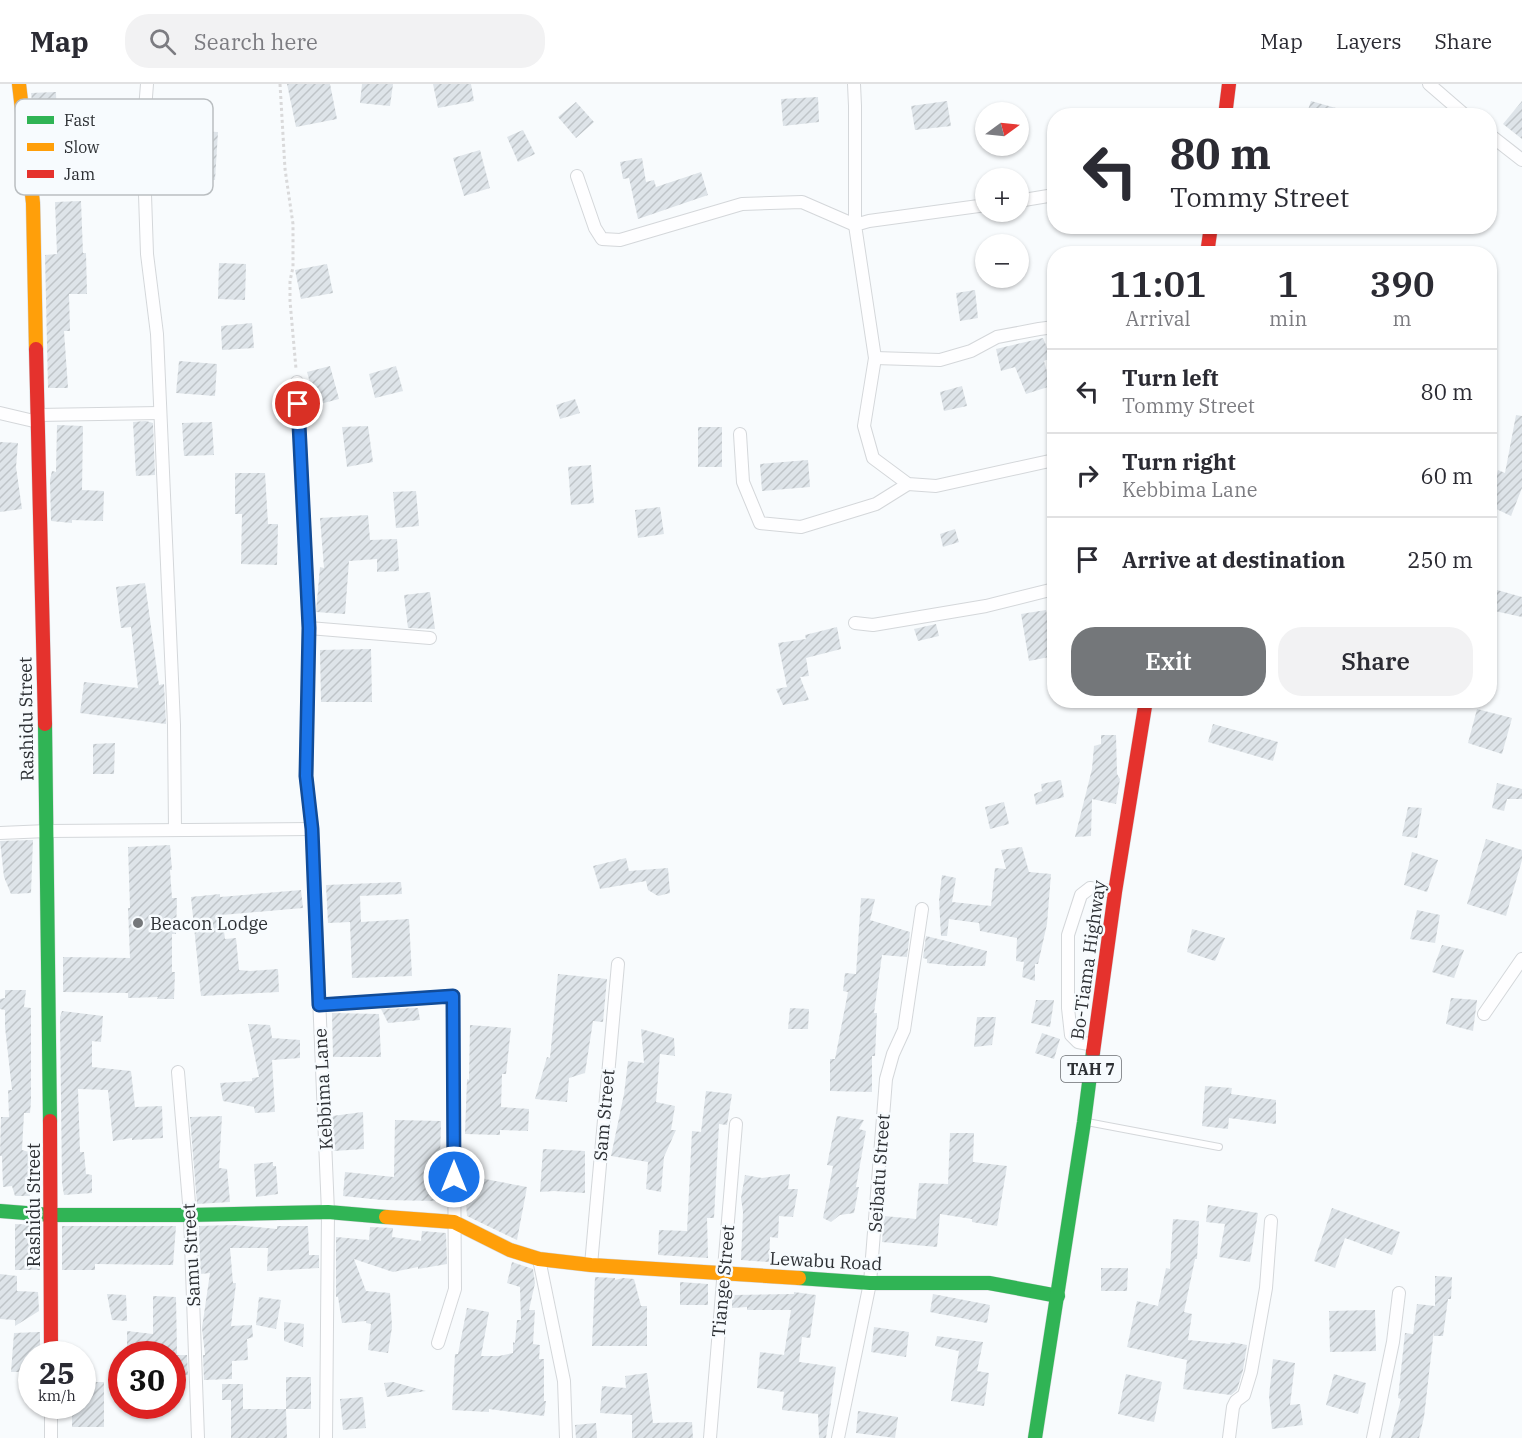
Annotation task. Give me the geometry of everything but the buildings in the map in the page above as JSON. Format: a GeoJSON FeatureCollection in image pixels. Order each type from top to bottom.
{"type":"FeatureCollection","features":[{"type":"Feature","properties":{"kind":"main road","name":"Rashidu Street"},"geometry":{"type":"LineString","coordinates":[[19,84],[21,99]]}},
{"type":"Feature","properties":{"kind":"main road"},"geometry":{"type":"LineString","coordinates":[[1226,108],[1229,84]]}},
{"type":"Feature","properties":{"kind":"main road","name":"Rashidu Street"},"geometry":{"type":"LineString","coordinates":[[32,195],[47,831],[51,1341]]}},
{"type":"Feature","properties":{"kind":"main road","name":"Bo-Tiama Highway"},"geometry":{"type":"LineString","coordinates":[[1035,1438],[1084,1122],[1115,892],[1145,708]]}},
{"type":"Feature","properties":{"kind":"main road"},"geometry":{"type":"LineString","coordinates":[[0,1211],[51,1215],[328,1212],[454,1222]]}},
{"type":"Feature","properties":{"kind":"main road","name":"Lewabu Road"},"geometry":{"type":"LineString","coordinates":[[454,1222],[510,1250],[539,1258],[591,1265],[870,1283],[989,1284],[1058,1296]]}},
{"type":"Feature","properties":{"kind":"street"},"geometry":{"type":"LineString","coordinates":[[146,99],[147,84]]}},
{"type":"Feature","properties":{"kind":"street"},"geometry":{"type":"LineString","coordinates":[[854,84],[855,225],[875,358],[864,426],[873,458],[908,484],[936,486],[1047,462]]}},
{"type":"Feature","properties":{"kind":"street"},"geometry":{"type":"LineString","coordinates":[[1429,84],[1457,108]]}},
{"type":"Feature","properties":{"kind":"street"},"geometry":{"type":"LineString","coordinates":[[1497,140],[1522,160]]}},
{"type":"Feature","properties":{"kind":"street"},"geometry":{"type":"LineString","coordinates":[[577,176],[595,228],[602,239],[620,240],[742,204],[802,202],[855,225],[869,221],[975,207]]}},
{"type":"Feature","properties":{"kind":"street"},"geometry":{"type":"LineString","coordinates":[[145,195],[147,254],[157,334],[174,725],[175,830]]}},
{"type":"Feature","properties":{"kind":"street"},"geometry":{"type":"LineString","coordinates":[[1029,199],[1047,196]]}},
{"type":"Feature","properties":{"kind":"street"},"geometry":{"type":"LineString","coordinates":[[875,358],[940,360],[971,351],[997,337],[1047,327]]}},
{"type":"Feature","properties":{"kind":"street","name":"Kebbima Lane"},"geometry":{"type":"LineString","coordinates":[[297,382],[309,628],[306,776],[312,829],[328,1212],[326,1438]]}},
{"type":"Feature","properties":{"kind":"street"},"geometry":{"type":"LineString","coordinates":[[0,413],[38,419],[160,413]]}},
{"type":"Feature","properties":{"kind":"street"},"geometry":{"type":"LineString","coordinates":[[741,434],[743,482],[760,523],[801,527],[876,504],[908,484]]}},
{"type":"Feature","properties":{"kind":"street"},"geometry":{"type":"LineString","coordinates":[[855,623],[873,625],[986,606],[1047,591]]}},
{"type":"Feature","properties":{"kind":"street"},"geometry":{"type":"LineString","coordinates":[[309,628],[430,638]]}},
{"type":"Feature","properties":{"kind":"street"},"geometry":{"type":"LineString","coordinates":[[0,833],[312,829]]}},
{"type":"Feature","properties":{"kind":"street"},"geometry":{"type":"LineString","coordinates":[[1094,1045],[1078,1042],[1071,1035],[1068,1008],[1068,935],[1081,895],[1090,888],[1115,892]]}},
{"type":"Feature","properties":{"kind":"street","name":"Seibatu Street"},"geometry":{"type":"LineString","coordinates":[[838,1438],[870,1283],[886,1079],[904,1030],[922,909]]}},
{"type":"Feature","properties":{"kind":"street"},"geometry":{"type":"LineString","coordinates":[[1484,1014],[1522,959]]}},
{"type":"Feature","properties":{"kind":"street","name":"Sam Street"},"geometry":{"type":"LineString","coordinates":[[591,1265],[618,964]]}},
{"type":"Feature","properties":{"kind":"street"},"geometry":{"type":"LineString","coordinates":[[319,1005],[453,996],[455,1290],[438,1343]]}},
{"type":"Feature","properties":{"kind":"street","name":"Samu Street"},"geometry":{"type":"LineString","coordinates":[[178,1072],[190,1215],[198,1438]]}},
{"type":"Feature","properties":{"kind":"street","name":"Tiange Street"},"geometry":{"type":"LineString","coordinates":[[710,1438],[736,1124]]}},
{"type":"Feature","properties":{"kind":"street"},"geometry":{"type":"LineString","coordinates":[[1228,1438],[1233,1407],[1236,1401],[1244,1395],[1251,1372],[1266,1288],[1271,1221]]}},
{"type":"Feature","properties":{"kind":"street"},"geometry":{"type":"LineString","coordinates":[[539,1258],[564,1382],[566,1438]]}},
{"type":"Feature","properties":{"kind":"street"},"geometry":{"type":"LineString","coordinates":[[1373,1438],[1394,1342],[1400,1293]]}},
{"type":"Feature","properties":{"kind":"street"},"geometry":{"type":"LineString","coordinates":[[51,1419],[51,1438]]}},
{"type":"Feature","properties":{"kind":"lane"},"geometry":{"type":"LineString","coordinates":[[1084,1122],[1219,1147]]}},
{"type":"Feature","properties":{"kind":"path"},"geometry":{"type":"LineString","coordinates":[[280,84],[285,169],[293,224],[290,301],[297,382]]}},
{"type":"Feature","properties":{"kind":"traffic: fast"},"geometry":{"type":"LineString","coordinates":[[45,724],[50,1121]]}},
{"type":"Feature","properties":{"kind":"traffic: fast"},"geometry":{"type":"LineString","coordinates":[[1035,1438],[1093,1052]]}},
{"type":"Feature","properties":{"kind":"traffic: fast"},"geometry":{"type":"LineString","coordinates":[[0,1211],[51,1215],[328,1212],[386,1217]]}},
{"type":"Feature","properties":{"kind":"traffic: fast"},"geometry":{"type":"LineString","coordinates":[[799,1278],[870,1283],[989,1283],[1058,1296]]}},
{"type":"Feature","properties":{"kind":"traffic: slow"},"geometry":{"type":"LineString","coordinates":[[19,84],[21,99]]}},
{"type":"Feature","properties":{"kind":"traffic: slow"},"geometry":{"type":"LineString","coordinates":[[32,195],[36,349]]}},
{"type":"Feature","properties":{"kind":"traffic: slow"},"geometry":{"type":"LineString","coordinates":[[386,1217],[454,1222],[510,1250],[539,1259],[591,1265],[799,1278]]}},
{"type":"Feature","properties":{"kind":"traffic: jam"},"geometry":{"type":"LineString","coordinates":[[1226,108],[1229,84]]}},
{"type":"Feature","properties":{"kind":"traffic: jam"},"geometry":{"type":"LineString","coordinates":[[1208,246],[1210,234]]}},
{"type":"Feature","properties":{"kind":"traffic: jam"},"geometry":{"type":"LineString","coordinates":[[36,349],[45,724]]}},
{"type":"Feature","properties":{"kind":"traffic: jam"},"geometry":{"type":"LineString","coordinates":[[1093,1052],[1115,892],[1145,708]]}},
{"type":"Feature","properties":{"kind":"traffic: jam"},"geometry":{"type":"LineString","coordinates":[[50,1121],[51,1341]]}},
{"type":"Feature","properties":{"kind":"place","name":"Beacon Lodge"},"geometry":{"type":"Point","coordinates":[138,923]}},
{"type":"Feature","properties":{"kind":"route"},"geometry":{"type":"LineString","coordinates":[[298,404],[309,628],[306,776],[312,829],[319,1005],[453,996],[454,1177]]}}]}
